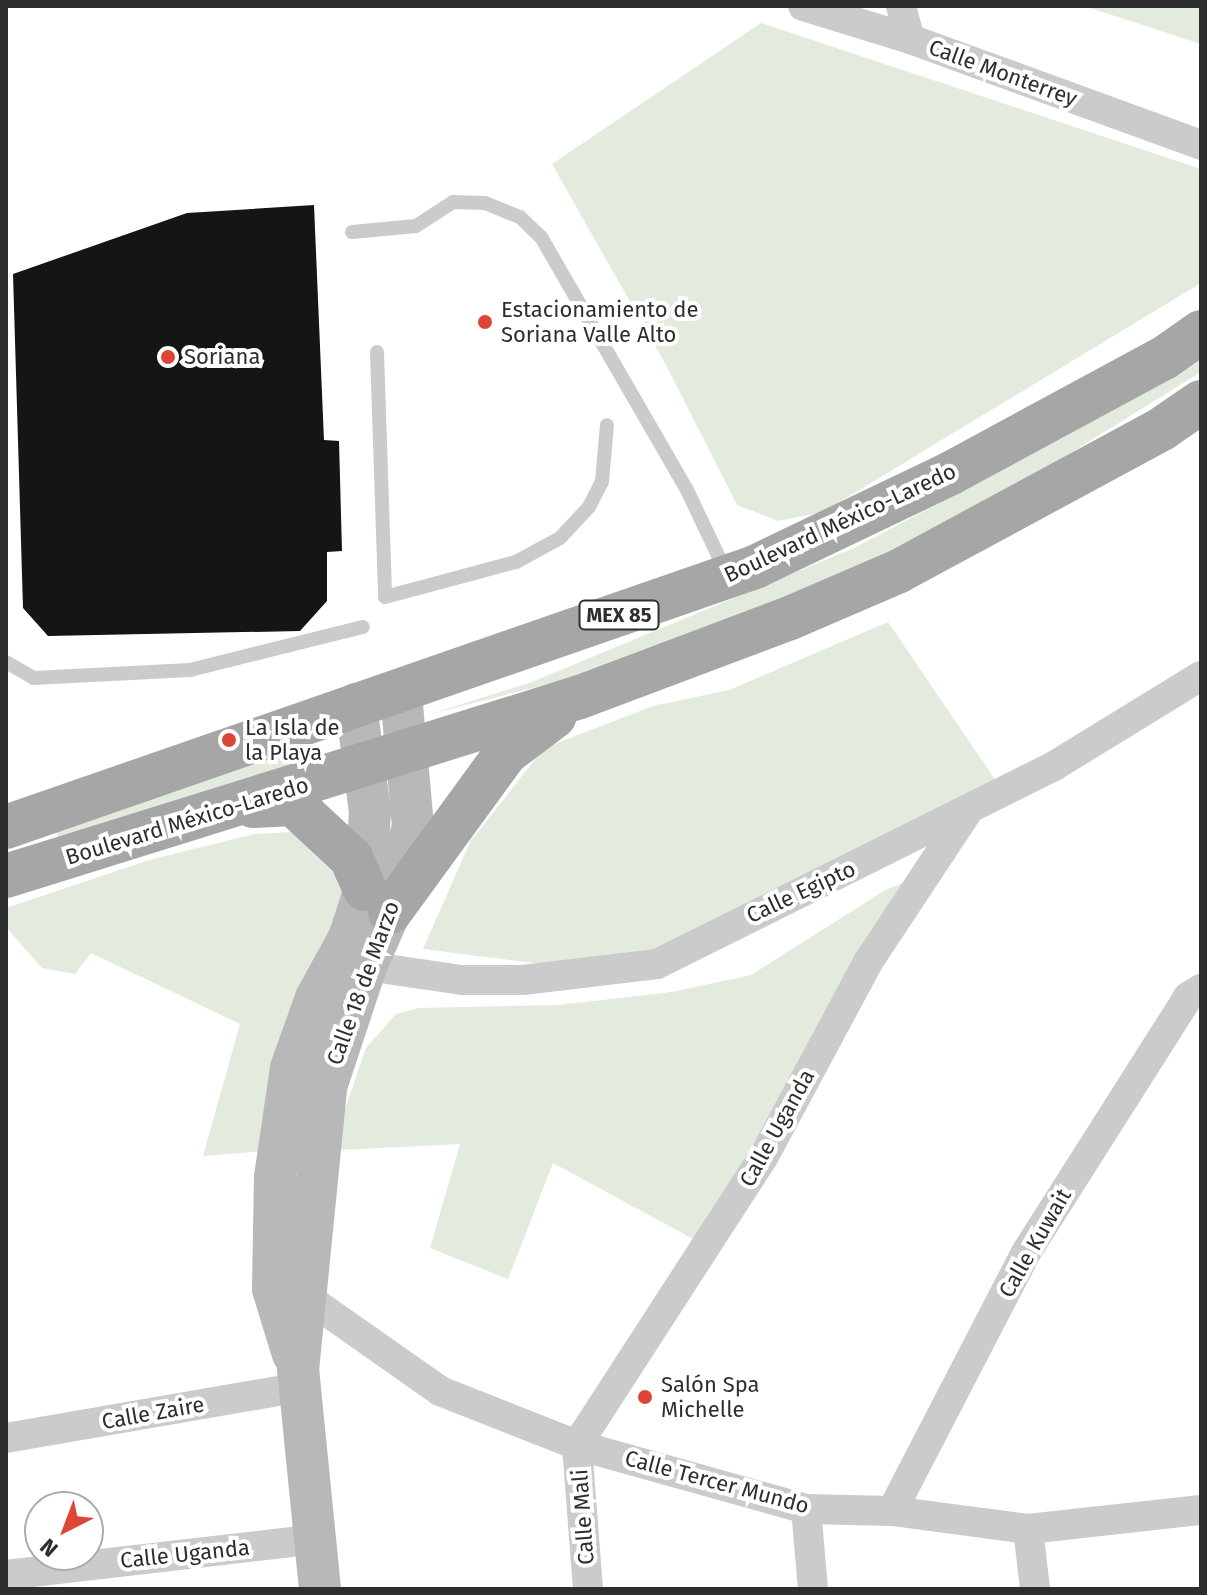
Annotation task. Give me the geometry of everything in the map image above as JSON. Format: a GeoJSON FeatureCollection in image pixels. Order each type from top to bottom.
{"type":"FeatureCollection","features":[{"type":"Feature","properties":{"kind":"main road","name":"Boulevard México-Laredo"},"geometry":{"type":"LineString","coordinates":[[6,827],[356,704],[401,694],[729,576],[951,473],[1164,358],[1201,332]]}},
{"type":"Feature","properties":{"kind":"main road","name":"Boulevard México-Laredo"},"geometry":{"type":"LineString","coordinates":[[6,876],[409,753],[580,697],[899,571],[1163,428],[1201,402]]}},
{"type":"Feature","properties":{"kind":"main road"},"geometry":{"type":"LineString","coordinates":[[239,806],[293,804],[351,858],[378,900],[506,753],[580,697]]}},
{"type":"Feature","properties":{"kind":"street","name":"Calle Monterrey"},"geometry":{"type":"LineString","coordinates":[[803,6],[910,39],[1201,145]]}},
{"type":"Feature","properties":{"kind":"street"},"geometry":{"type":"LineString","coordinates":[[901,6],[910,39]]}},
{"type":"Feature","properties":{"kind":"street","name":"Calle Egipto"},"geometry":{"type":"LineString","coordinates":[[366,966],[462,980],[523,980],[657,964],[1054,766],[1201,676]]}},
{"type":"Feature","properties":{"kind":"street","name":"Calle 18 de Marzo"},"geometry":{"type":"LineString","coordinates":[[320,1589],[275,1177],[291,1068],[316,998],[349,938],[378,900],[413,826],[409,753],[401,694]]}},
{"type":"Feature","properties":{"kind":"street","name":"Calle 18 de Marzo"},"geometry":{"type":"LineString","coordinates":[[289,1292],[326,1087],[366,966],[378,900],[367,764],[356,704]]}},
{"type":"Feature","properties":{"kind":"street","name":"Calle Uganda"},"geometry":{"type":"LineString","coordinates":[[577,1445],[763,1158],[868,962],[971,806]]}},
{"type":"Feature","properties":{"kind":"street","name":"Calle Kuwait"},"geometry":{"type":"LineString","coordinates":[[892,1511],[1027,1251],[1188,997],[1201,989]]}},
{"type":"Feature","properties":{"kind":"street","name":"Calle Tercer Mundo"},"geometry":{"type":"LineString","coordinates":[[289,1292],[440,1391],[577,1445],[806,1509],[892,1511],[1028,1529],[1201,1510]]}},
{"type":"Feature","properties":{"kind":"street","name":"Calle Zaire"},"geometry":{"type":"LineString","coordinates":[[6,1438],[299,1379]]}},
{"type":"Feature","properties":{"kind":"street","name":"Calle Mali"},"geometry":{"type":"LineString","coordinates":[[577,1445],[588,1589]]}},
{"type":"Feature","properties":{"kind":"street"},"geometry":{"type":"LineString","coordinates":[[806,1509],[813,1589]]}},
{"type":"Feature","properties":{"kind":"street"},"geometry":{"type":"LineString","coordinates":[[1028,1529],[1035,1589]]}},
{"type":"Feature","properties":{"kind":"street","name":"Calle Uganda"},"geometry":{"type":"LineString","coordinates":[[24,1578],[316,1539]]}},
{"type":"Feature","properties":{"kind":"lane"},"geometry":{"type":"LineString","coordinates":[[352,232],[416,226],[453,202],[485,203],[520,217],[541,237],[686,488],[729,576]]}},
{"type":"Feature","properties":{"kind":"lane"},"geometry":{"type":"LineString","coordinates":[[377,352],[385,597],[516,562],[560,538],[589,507],[602,482],[607,425]]}},
{"type":"Feature","properties":{"kind":"lane"},"geometry":{"type":"LineString","coordinates":[[6,662],[34,678],[190,670],[363,627]]}},
{"type":"Feature","properties":{"kind":"shaded area"},"geometry":{"type":"Polygon","coordinates":[[[1084,6],[1201,6],[1201,44],[1084,6]]]}},
{"type":"Feature","properties":{"kind":"shaded area"},"geometry":{"type":"Polygon","coordinates":[[[761,23],[1201,169],[1201,283],[823,512],[778,521],[737,505],[666,365],[552,164],[761,23]]]}},
{"type":"Feature","properties":{"kind":"shaded area"},"geometry":{"type":"Polygon","coordinates":[[[1201,349],[1201,372],[1059,460],[885,555],[616,667],[430,714],[532,682],[854,548],[989,477],[1201,349]]]}},
{"type":"Feature","properties":{"kind":"shaded area"},"geometry":{"type":"Polygon","coordinates":[[[888,622],[996,781],[622,974],[423,949],[470,842],[544,748],[653,706],[729,690],[888,622]]]}},
{"type":"Feature","properties":{"kind":"shaded area"},"geometry":{"type":"Polygon","coordinates":[[[297,749],[303,755],[301,763],[59,839],[56,831],[297,749]]]}},
{"type":"Feature","properties":{"kind":"shaded area"},"geometry":{"type":"Polygon","coordinates":[[[291,832],[352,891],[265,1151],[203,1156],[240,1024],[91,953],[75,974],[42,968],[6,927],[6,908],[149,860],[255,834],[291,832]]]}},
{"type":"Feature","properties":{"kind":"shaded area"},"geometry":{"type":"Polygon","coordinates":[[[923,876],[706,1246],[553,1163],[508,1279],[430,1248],[460,1144],[340,1150],[344,1112],[366,1048],[396,1014],[418,1008],[558,1005],[672,992],[751,975],[887,889],[923,876]]]}},
{"type":"Feature","properties":{"kind":"building","name":"Soriana"},"geometry":{"type":"Polygon","coordinates":[[[314,205],[324,440],[339,441],[342,551],[327,552],[327,601],[300,631],[48,636],[23,608],[13,274],[187,213],[314,205]]]}},
{"type":"Feature","properties":{"kind":"place","name":"Estacionamiento de Soriana Valle Alto"},"geometry":{"type":"Point","coordinates":[485,322]}},
{"type":"Feature","properties":{"kind":"place","name":"Soriana"},"geometry":{"type":"Point","coordinates":[168,357]}},
{"type":"Feature","properties":{"kind":"place","name":"La Isla de la Playa"},"geometry":{"type":"Point","coordinates":[229,740]}},
{"type":"Feature","properties":{"kind":"place","name":"Salón Spa Michelle"},"geometry":{"type":"Point","coordinates":[645,1397]}}]}
